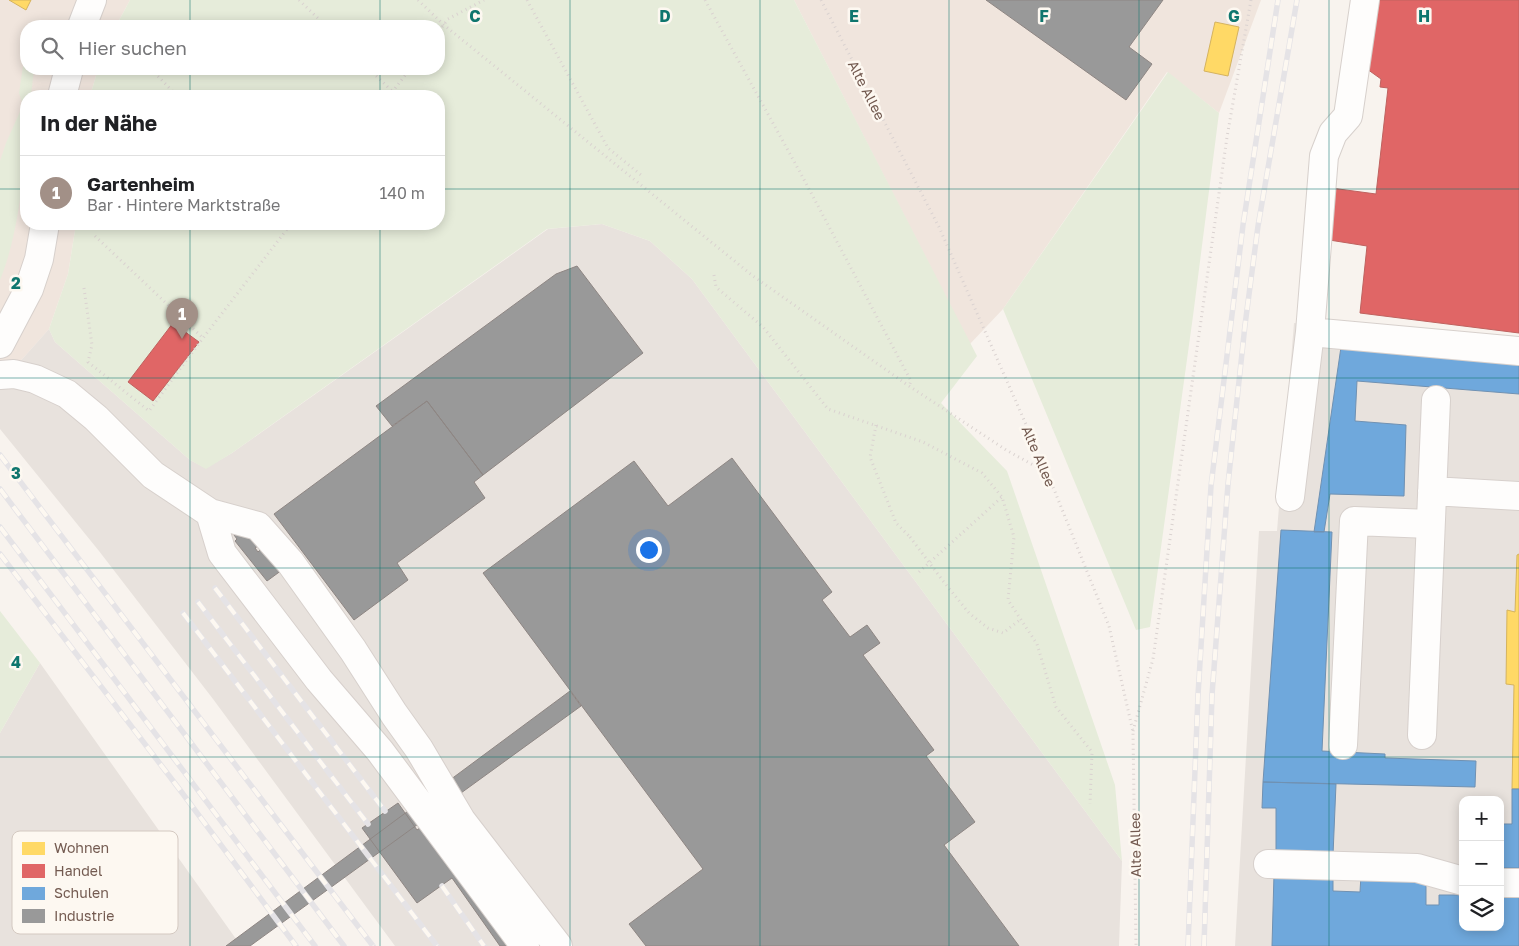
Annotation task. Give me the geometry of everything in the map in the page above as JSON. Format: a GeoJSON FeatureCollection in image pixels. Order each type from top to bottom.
{"type":"FeatureCollection","features":[{"type":"Feature","properties":{"kind":"street"},"geometry":{"type":"LineString","coordinates":[[84,20],[92,0]]}},
{"type":"Feature","properties":{"kind":"street"},"geometry":{"type":"LineString","coordinates":[[1290,497],[1310,332],[1324,156],[1333,133],[1348,116],[1365,0]]}},
{"type":"Feature","properties":{"kind":"street"},"geometry":{"type":"LineString","coordinates":[[63,90],[67,75]]}},
{"type":"Feature","properties":{"kind":"street"},"geometry":{"type":"LineString","coordinates":[[0,344],[29,289],[39,259],[44,230]]}},
{"type":"Feature","properties":{"kind":"street"},"geometry":{"type":"LineString","coordinates":[[1310,332],[1519,351]]}},
{"type":"Feature","properties":{"kind":"street"},"geometry":{"type":"LineString","coordinates":[[0,375],[14,374],[35,379],[67,394],[96,418],[153,475],[210,513],[258,526],[290,562],[353,650],[394,714],[420,750],[461,820],[558,946]]}},
{"type":"Feature","properties":{"kind":"street"},"geometry":{"type":"LineString","coordinates":[[1422,735],[1436,400]]}},
{"type":"Feature","properties":{"kind":"street"},"geometry":{"type":"LineString","coordinates":[[1432,491],[1519,496]]}},
{"type":"Feature","properties":{"kind":"street"},"geometry":{"type":"LineString","coordinates":[[210,513],[222,553],[319,680],[380,751],[526,946]]}},
{"type":"Feature","properties":{"kind":"street"},"geometry":{"type":"LineString","coordinates":[[1343,745],[1354,521],[1430,524]]}},
{"type":"Feature","properties":{"kind":"street"},"geometry":{"type":"LineString","coordinates":[[1268,864],[1417,868],[1459,880]]}},
{"type":"Feature","properties":{"kind":"street"},"geometry":{"type":"LineString","coordinates":[[1504,883],[1519,883]]}},
{"type":"Feature","properties":{"kind":"path"},"geometry":{"type":"LineString","coordinates":[[299,0],[320,20]]}},
{"type":"Feature","properties":{"kind":"path"},"geometry":{"type":"LineString","coordinates":[[418,0],[440,20]]}},
{"type":"Feature","properties":{"kind":"path"},"geometry":{"type":"LineString","coordinates":[[445,23],[448,19],[484,0]]}},
{"type":"Feature","properties":{"kind":"path"},"geometry":{"type":"LineString","coordinates":[[527,0],[608,148],[641,174]]}},
{"type":"Feature","properties":{"kind":"path"},"geometry":{"type":"LineString","coordinates":[[705,0],[801,174],[911,381],[909,386]]}},
{"type":"Feature","properties":{"kind":"path","name":"Alte Allee"},"geometry":{"type":"LineString","coordinates":[[821,0],[939,227],[1047,472],[1109,626],[1133,732],[1136,946]]}},
{"type":"Feature","properties":{"kind":"path"},"geometry":{"type":"LineString","coordinates":[[1133,732],[1153,659],[1227,137],[1251,0]]}},
{"type":"Feature","properties":{"kind":"path"},"geometry":{"type":"LineString","coordinates":[[445,25],[753,276],[909,386],[1006,450],[1047,472]]}},
{"type":"Feature","properties":{"kind":"path"},"geometry":{"type":"LineString","coordinates":[[157,75],[170,90]]}},
{"type":"Feature","properties":{"kind":"path"},"geometry":{"type":"LineString","coordinates":[[375,75],[391,90]]}},
{"type":"Feature","properties":{"kind":"path"},"geometry":{"type":"LineString","coordinates":[[393,90],[405,75]]}},
{"type":"Feature","properties":{"kind":"path"},"geometry":{"type":"LineString","coordinates":[[84,288],[92,345],[88,362],[149,411],[202,338],[286,230]]}},
{"type":"Feature","properties":{"kind":"path"},"geometry":{"type":"LineString","coordinates":[[95,236],[202,338]]}},
{"type":"Feature","properties":{"kind":"path"},"geometry":{"type":"LineString","coordinates":[[714,275],[716,287],[764,327],[828,409],[924,442],[982,473],[1002,496],[1014,537],[1008,600],[1037,644],[1056,707],[1092,752],[1090,804]]}},
{"type":"Feature","properties":{"kind":"path"},"geometry":{"type":"LineString","coordinates":[[876,425],[870,457],[896,523],[910,537],[969,613],[988,628],[1002,633],[1021,619]]}},
{"type":"Feature","properties":{"kind":"path"},"geometry":{"type":"LineString","coordinates":[[920,572],[1002,496]]}},
{"type":"Feature","properties":{"kind":"shaded area"},"geometry":{"type":"Polygon","coordinates":[[[0,0],[130,0],[119,20],[20,20],[20,75],[96,75],[92,90],[20,90],[20,230],[75,230],[68,274],[49,329],[0,384],[0,0]]]}},
{"type":"Feature","properties":{"kind":"shaded area"},"geometry":{"type":"Polygon","coordinates":[[[794,0],[1261,0],[1219,113],[1167,72],[1003,309],[970,344],[794,0]]]}},
{"type":"Feature","properties":{"kind":"shaded area"},"geometry":{"type":"Polygon","coordinates":[[[602,224],[650,241],[692,279],[1122,861],[1119,946],[395,946],[213,699],[99,551],[0,429],[0,384],[49,329],[55,342],[190,460],[206,468],[232,453],[548,229],[602,224]]]}},
{"type":"Feature","properties":{"kind":"shaded area"},"geometry":{"type":"Polygon","coordinates":[[[1294,323],[1519,350],[1519,946],[1235,946],[1259,531],[1277,531],[1294,323]]]}},
{"type":"Feature","properties":{"kind":"shaded area"},"geometry":{"type":"Polygon","coordinates":[[[40,663],[159,831],[12,831],[12,934],[178,934],[178,857],[241,946],[0,946],[0,733],[40,663]]]}},
{"type":"Feature","properties":{"kind":"green space"},"geometry":{"type":"Polygon","coordinates":[[[130,0],[794,0],[977,356],[941,403],[1007,471],[1115,785],[1122,861],[692,279],[650,241],[602,224],[547,229],[232,453],[206,469],[190,460],[55,342],[49,329],[68,274],[75,230],[445,230],[445,90],[92,90],[96,75],[445,75],[445,20],[119,20],[130,0]]]}},
{"type":"Feature","properties":{"kind":"green space"},"geometry":{"type":"Polygon","coordinates":[[[1168,72],[1219,113],[1150,627],[1136,630],[1003,309],[1168,72]]]}},
{"type":"Feature","properties":{"kind":"green space"},"geometry":{"type":"Polygon","coordinates":[[[22,75],[33,75],[32,90],[20,90],[20,96],[19,93],[22,75]]]}},
{"type":"Feature","properties":{"kind":"green space"},"geometry":{"type":"Polygon","coordinates":[[[20,112],[20,198],[13,237],[0,280],[0,161],[20,112]]]}},
{"type":"Feature","properties":{"kind":"green space"},"geometry":{"type":"Polygon","coordinates":[[[0,611],[40,663],[0,733],[0,611]]]}},
{"type":"Feature","properties":{"kind":"building: Wohnen"},"geometry":{"type":"Polygon","coordinates":[[[9,0],[31,0],[26,10],[9,0]]]}},
{"type":"Feature","properties":{"kind":"building: Wohnen"},"geometry":{"type":"Polygon","coordinates":[[[1215,22],[1239,27],[1228,76],[1204,71],[1215,22]]]}},
{"type":"Feature","properties":{"kind":"building: Wohnen"},"geometry":{"type":"Polygon","coordinates":[[[1519,554],[1519,789],[1512,789],[1514,685],[1506,684],[1507,610],[1515,612],[1517,555],[1519,554]]]}},
{"type":"Feature","properties":{"kind":"building: Handel"},"geometry":{"type":"Polygon","coordinates":[[[1376,0],[1519,0],[1519,333],[1360,313],[1367,246],[1323,239],[1331,188],[1376,194],[1388,88],[1380,87],[1381,79],[1367,69],[1376,0]]]}},
{"type":"Feature","properties":{"kind":"building: Handel"},"geometry":{"type":"Polygon","coordinates":[[[173,323],[199,342],[153,401],[128,382],[173,323]]]}},
{"type":"Feature","properties":{"kind":"building: Schulen"},"geometry":{"type":"Polygon","coordinates":[[[1341,347],[1519,362],[1519,394],[1357,381],[1355,421],[1406,425],[1404,496],[1330,494],[1324,532],[1314,532],[1341,347]]]}},
{"type":"Feature","properties":{"kind":"building: Schulen"},"geometry":{"type":"Polygon","coordinates":[[[1281,530],[1332,532],[1322,751],[1385,754],[1385,758],[1476,761],[1475,787],[1263,782],[1281,530]]]}},
{"type":"Feature","properties":{"kind":"building: Schulen"},"geometry":{"type":"Polygon","coordinates":[[[1263,782],[1336,784],[1333,855],[1276,853],[1276,808],[1262,808],[1263,782]]]}},
{"type":"Feature","properties":{"kind":"building: Schulen"},"geometry":{"type":"Polygon","coordinates":[[[1512,789],[1519,789],[1519,868],[1504,868],[1504,824],[1512,824],[1512,789]]]}},
{"type":"Feature","properties":{"kind":"building: Schulen"},"geometry":{"type":"Polygon","coordinates":[[[1274,874],[1333,875],[1333,891],[1360,892],[1361,875],[1426,878],[1426,905],[1439,905],[1439,895],[1459,895],[1459,931],[1504,931],[1504,896],[1519,896],[1519,946],[1272,946],[1274,874]]]}},
{"type":"Feature","properties":{"kind":"building: Industrie"},"geometry":{"type":"Polygon","coordinates":[[[986,0],[1163,0],[1129,47],[1152,64],[1126,100],[986,0]]]}},
{"type":"Feature","properties":{"kind":"building: Industrie"},"geometry":{"type":"Polygon","coordinates":[[[577,266],[643,353],[483,475],[427,401],[392,426],[376,406],[556,274],[577,266]]]}},
{"type":"Feature","properties":{"kind":"building: Industrie"},"geometry":{"type":"Polygon","coordinates":[[[427,401],[483,475],[474,482],[485,498],[397,563],[408,580],[354,620],[274,514],[427,401]]]}},
{"type":"Feature","properties":{"kind":"building: Industrie"},"geometry":{"type":"Polygon","coordinates":[[[732,458],[832,592],[822,600],[850,637],[867,625],[880,643],[863,655],[934,750],[926,756],[975,822],[944,845],[1019,946],[646,946],[629,924],[703,869],[483,573],[634,461],[668,506],[732,458]]]}},
{"type":"Feature","properties":{"kind":"building: Industrie"},"geometry":{"type":"Polygon","coordinates":[[[246,526],[261,544],[255,548],[258,552],[263,547],[282,570],[267,581],[235,541],[237,539],[234,535],[246,526]]]}},
{"type":"Feature","properties":{"kind":"building: Industrie"},"geometry":{"type":"Polygon","coordinates":[[[570,691],[581,706],[250,946],[226,946],[570,691]]]}},
{"type":"Feature","properties":{"kind":"building: Industrie"},"geometry":{"type":"Polygon","coordinates":[[[457,802],[508,946],[500,946],[452,878],[417,903],[362,828],[398,803],[417,830],[457,802]]]}},
{"type":"Feature","properties":{"kind":"railway"},"geometry":{"type":"LineString","coordinates":[[1188,946],[1198,695],[1211,486],[1243,225],[1278,0]]}},
{"type":"Feature","properties":{"kind":"railway"},"geometry":{"type":"LineString","coordinates":[[1204,946],[1212,695],[1228,484],[1258,226],[1297,0]]}},
{"type":"Feature","properties":{"kind":"railway"},"geometry":{"type":"LineString","coordinates":[[0,455],[373,946]]}},
{"type":"Feature","properties":{"kind":"railway"},"geometry":{"type":"LineString","coordinates":[[0,489],[344,946]]}},
{"type":"Feature","properties":{"kind":"railway"},"geometry":{"type":"LineString","coordinates":[[0,527],[315,946]]}},
{"type":"Feature","properties":{"kind":"railway"},"geometry":{"type":"LineString","coordinates":[[0,554],[296,946]]}},
{"type":"Feature","properties":{"kind":"railway"},"geometry":{"type":"LineString","coordinates":[[215,588],[385,811]]}},
{"type":"Feature","properties":{"kind":"railway"},"geometry":{"type":"LineString","coordinates":[[198,602],[368,824]]}},
{"type":"Feature","properties":{"kind":"railway"},"geometry":{"type":"LineString","coordinates":[[183,613],[437,946]]}},
{"type":"Feature","properties":{"kind":"railway"},"geometry":{"type":"LineString","coordinates":[[442,886],[484,946]]}},
{"type":"Feature","properties":{"kind":"place","name":"Gartenheim"},"geometry":{"type":"Point","coordinates":[182,339]}}]}
